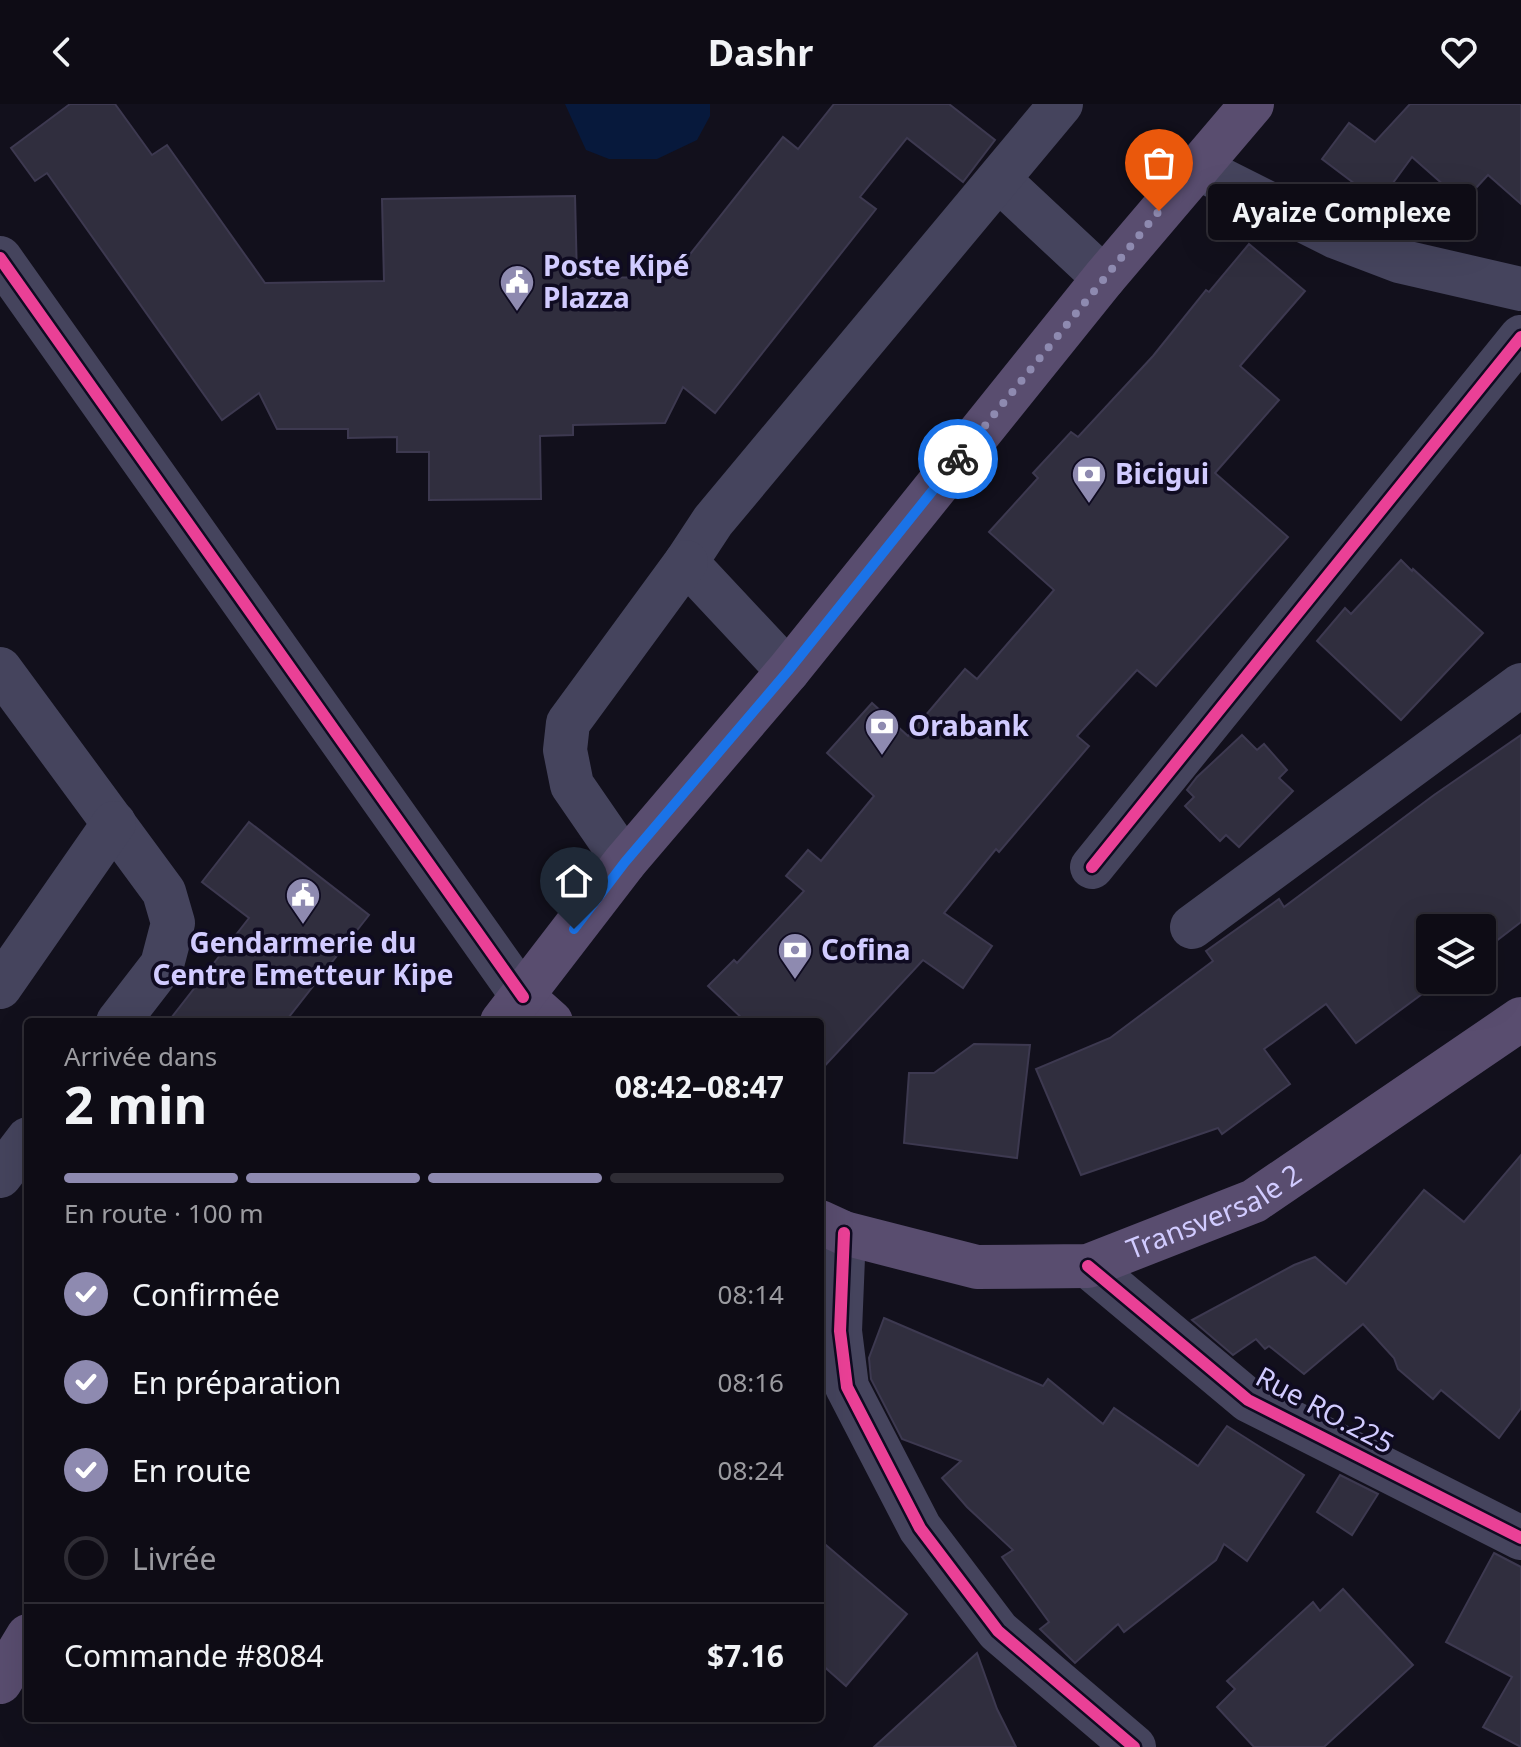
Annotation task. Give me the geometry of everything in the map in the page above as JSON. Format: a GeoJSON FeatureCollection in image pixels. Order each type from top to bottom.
{"type":"FeatureCollection","features":[{"type":"Feature","properties":{"kind":"main road"},"geometry":{"type":"LineString","coordinates":[[525,1014],[625,862],[788,671],[1104,278],[1252,104]]}},
{"type":"Feature","properties":{"kind":"main road","name":"Transversale 2"},"geometry":{"type":"LineString","coordinates":[[832,1228],[977,1267],[1088,1266],[1254,1201],[1521,1019]]}},
{"type":"Feature","properties":{"kind":"main road"},"geometry":{"type":"LineString","coordinates":[[0,1682],[24,1643]]}},
{"type":"Feature","properties":{"kind":"street"},"geometry":{"type":"LineString","coordinates":[[625,862],[572,785],[565,750],[568,723],[713,521],[1061,104]]}},
{"type":"Feature","properties":{"kind":"street"},"geometry":{"type":"LineString","coordinates":[[1196,167],[1336,237],[1399,261],[1521,289]]}},
{"type":"Feature","properties":{"kind":"street"},"geometry":{"type":"LineString","coordinates":[[999,180],[1104,278]]}},
{"type":"Feature","properties":{"kind":"street"},"geometry":{"type":"LineString","coordinates":[[0,258],[525,1014]]}},
{"type":"Feature","properties":{"kind":"street"},"geometry":{"type":"LineString","coordinates":[[1092,867],[1521,337]]}},
{"type":"Feature","properties":{"kind":"street"},"geometry":{"type":"LineString","coordinates":[[686,562],[788,671]]}},
{"type":"Feature","properties":{"kind":"street"},"geometry":{"type":"LineString","coordinates":[[0,669],[164,892],[173,923],[162,965],[121,1018]]}},
{"type":"Feature","properties":{"kind":"street"},"geometry":{"type":"LineString","coordinates":[[1192,927],[1521,685]]}},
{"type":"Feature","properties":{"kind":"street"},"geometry":{"type":"LineString","coordinates":[[0,987],[114,823]]}},
{"type":"Feature","properties":{"kind":"street"},"geometry":{"type":"LineString","coordinates":[[0,1176],[24,1144]]}},
{"type":"Feature","properties":{"kind":"street"},"geometry":{"type":"LineString","coordinates":[[832,1228],[847,1387],[920,1528],[998,1631],[1134,1747]]}},
{"type":"Feature","properties":{"kind":"street","name":"Rue RO.225"},"geometry":{"type":"LineString","coordinates":[[1088,1266],[1248,1400],[1521,1538]]}},
{"type":"Feature","properties":{"kind":"water"},"geometry":{"type":"Polygon","coordinates":[[[565,104],[710,104],[710,116],[697,140],[657,159],[609,159],[586,150],[565,104]]]}},
{"type":"Feature","properties":{"kind":"building"},"geometry":{"type":"Polygon","coordinates":[[[70,104],[115,104],[152,155],[167,145],[265,283],[384,281],[382,199],[575,196],[577,278],[672,277],[783,137],[798,149],[834,104],[949,104],[995,140],[963,182],[907,138],[860,197],[876,209],[715,413],[683,387],[665,423],[573,425],[573,435],[540,436],[541,499],[429,500],[429,452],[397,452],[397,437],[348,438],[348,429],[277,429],[259,393],[222,420],[47,173],[35,181],[11,148],[70,104]]]}},
{"type":"Feature","properties":{"kind":"building"},"geometry":{"type":"Polygon","coordinates":[[[1410,104],[1521,104],[1521,204],[1488,175],[1463,202],[1412,157],[1379,202],[1322,159],[1349,123],[1375,142],[1410,104]]]}},
{"type":"Feature","properties":{"kind":"building"},"geometry":{"type":"Polygon","coordinates":[[[1249,244],[1305,291],[1240,366],[1279,400],[1215,473],[1288,537],[1156,686],[1137,670],[1077,736],[1089,746],[999,852],[996,849],[944,913],[992,946],[963,988],[923,960],[824,1067],[824,1018],[742,1018],[708,986],[734,960],[737,963],[804,891],[786,876],[808,850],[821,861],[874,796],[827,753],[872,703],[908,736],[965,669],[977,679],[1054,590],[989,532],[1038,478],[1033,473],[1071,432],[1078,437],[1153,356],[1206,290],[1209,292],[1249,244]]]}},
{"type":"Feature","properties":{"kind":"building"},"geometry":{"type":"Polygon","coordinates":[[[1401,560],[1483,633],[1401,720],[1317,641],[1345,608],[1351,614],[1401,560]]]}},
{"type":"Feature","properties":{"kind":"building"},"geometry":{"type":"Polygon","coordinates":[[[1242,735],[1257,750],[1264,744],[1287,770],[1279,778],[1293,791],[1239,847],[1226,835],[1220,841],[1185,806],[1194,797],[1187,790],[1197,777],[1242,735]]]}},
{"type":"Feature","properties":{"kind":"building"},"geometry":{"type":"Polygon","coordinates":[[[1521,735],[1521,922],[1496,941],[1496,914],[1416,914],[1416,994],[1422,994],[1356,1043],[1326,1004],[1264,1049],[1290,1084],[1222,1134],[1218,1128],[1081,1175],[1036,1069],[1110,1038],[1213,961],[1206,951],[1279,899],[1284,907],[1434,795],[1521,735]]]}},
{"type":"Feature","properties":{"kind":"building"},"geometry":{"type":"Polygon","coordinates":[[[249,822],[369,915],[288,1018],[171,1018],[249,918],[202,882],[249,822]]]}},
{"type":"Feature","properties":{"kind":"building"},"geometry":{"type":"Polygon","coordinates":[[[974,1044],[1030,1045],[1017,1158],[904,1143],[909,1073],[934,1073],[974,1044]]]}},
{"type":"Feature","properties":{"kind":"building"},"geometry":{"type":"Polygon","coordinates":[[[1521,1155],[1521,1408],[1499,1438],[1441,1390],[1433,1399],[1398,1369],[1394,1358],[1363,1324],[1304,1374],[1269,1346],[1265,1349],[1256,1339],[1233,1355],[1192,1320],[1294,1265],[1315,1257],[1346,1284],[1424,1190],[1464,1222],[1521,1155]]]}},
{"type":"Feature","properties":{"kind":"building"},"geometry":{"type":"Polygon","coordinates":[[[884,1318],[1043,1386],[1048,1379],[1103,1424],[1114,1408],[1198,1466],[1227,1426],[1304,1475],[1247,1561],[1224,1544],[1216,1560],[1124,1632],[1118,1624],[1075,1663],[1040,1629],[1049,1622],[1002,1557],[1013,1550],[967,1507],[942,1478],[961,1461],[902,1439],[871,1379],[869,1358],[884,1318]]]}},
{"type":"Feature","properties":{"kind":"building"},"geometry":{"type":"Polygon","coordinates":[[[1340,1475],[1378,1494],[1352,1535],[1317,1512],[1340,1475]]]}},
{"type":"Feature","properties":{"kind":"building"},"geometry":{"type":"Polygon","coordinates":[[[824,1543],[907,1614],[846,1686],[824,1667],[824,1543]]]}},
{"type":"Feature","properties":{"kind":"building"},"geometry":{"type":"Polygon","coordinates":[[[1494,1553],[1521,1567],[1521,1747],[1483,1727],[1512,1677],[1446,1642],[1494,1553]]]}},
{"type":"Feature","properties":{"kind":"building"},"geometry":{"type":"Polygon","coordinates":[[[1343,1589],[1413,1665],[1324,1747],[1254,1747],[1217,1707],[1235,1689],[1227,1681],[1313,1602],[1320,1611],[1343,1589]]]}},
{"type":"Feature","properties":{"kind":"building"},"geometry":{"type":"Polygon","coordinates":[[[977,1653],[997,1709],[1016,1747],[874,1747],[977,1653]]]}},
{"type":"Feature","properties":{"kind":"cycle path"},"geometry":{"type":"LineString","coordinates":[[0,258],[523,997]]}},
{"type":"Feature","properties":{"kind":"cycle path"},"geometry":{"type":"LineString","coordinates":[[1092,867],[1521,337]]}},
{"type":"Feature","properties":{"kind":"cycle path"},"geometry":{"type":"LineString","coordinates":[[844,1233],[840,1331],[847,1387],[920,1528],[998,1631],[1134,1747]]}},
{"type":"Feature","properties":{"kind":"cycle path"},"geometry":{"type":"LineString","coordinates":[[1088,1266],[1248,1400],[1521,1538]]}},
{"type":"Feature","properties":{"kind":"way so far"},"geometry":{"type":"LineString","coordinates":[[958,459],[1159,211]]}},
{"type":"Feature","properties":{"kind":"place","name":"Ayaize Complexe"},"geometry":{"type":"Point","coordinates":[1159,211]}},
{"type":"Feature","properties":{"kind":"place","name":"Poste Kipé Plazza"},"geometry":{"type":"Point","coordinates":[517,313]}},
{"type":"Feature","properties":{"kind":"place","name":"Bicigui"},"geometry":{"type":"Point","coordinates":[1089,505]}},
{"type":"Feature","properties":{"kind":"place","name":"Orabank"},"geometry":{"type":"Point","coordinates":[882,757]}},
{"type":"Feature","properties":{"kind":"place","name":"Gendarmerie du Centre Emetteur Kipe"},"geometry":{"type":"Point","coordinates":[303,926]}},
{"type":"Feature","properties":{"kind":"place","name":"Cofina"},"geometry":{"type":"Point","coordinates":[795,981]}},
{"type":"Feature","properties":{"kind":"route"},"geometry":{"type":"LineString","coordinates":[[574,929],[625,862],[788,671],[958,459]]}}]}
